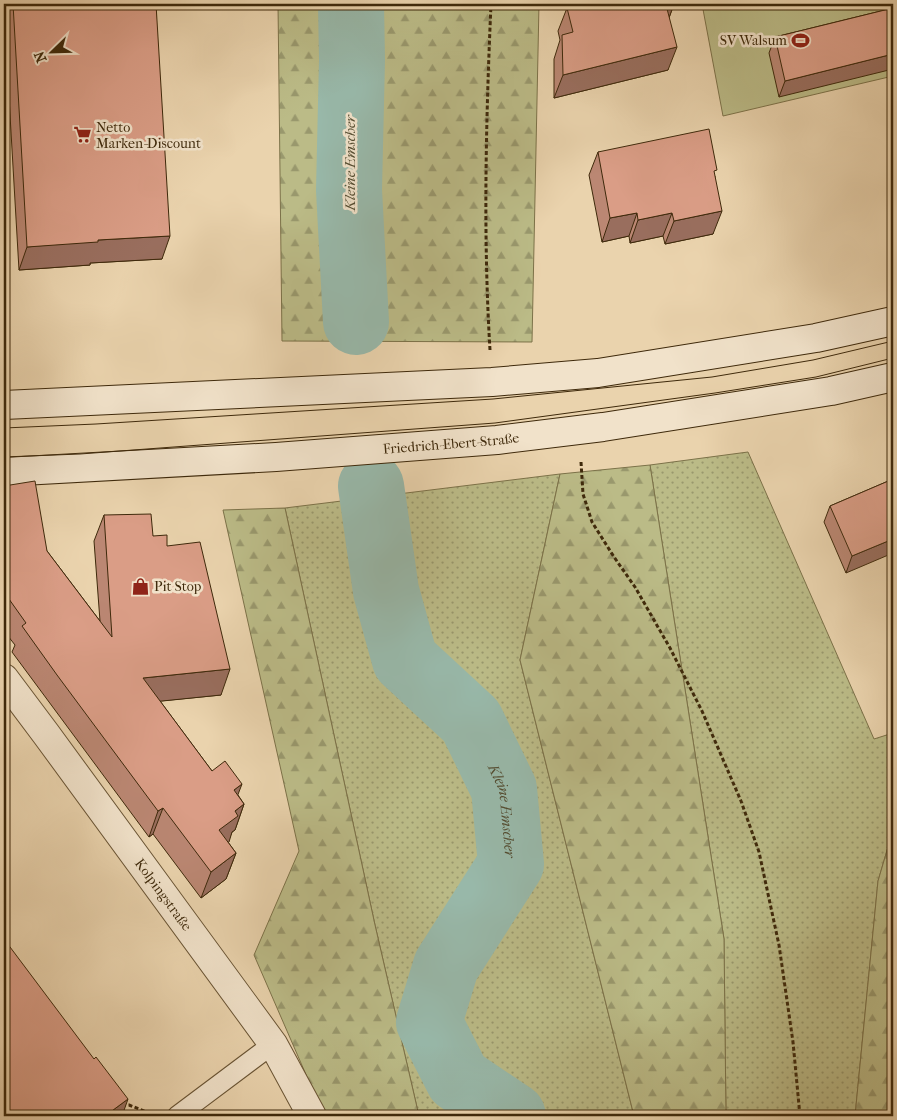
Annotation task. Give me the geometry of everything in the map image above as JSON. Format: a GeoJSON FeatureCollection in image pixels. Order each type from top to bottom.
{"type":"FeatureCollection","features":[{"type":"Feature","properties":{"kind":"main road"},"geometry":{"type":"LineString","coordinates":[[4,405],[492,382],[598,373],[816,338],[893,321]]}},
{"type":"Feature","properties":{"kind":"main road","name":"Friedrich-Ebert-Straße"},"geometry":{"type":"LineString","coordinates":[[4,472],[276,457],[497,440],[603,427],[831,391],[893,377]]}},
{"type":"Feature","properties":{"kind":"main road","name":"Kolpingstraße"},"geometry":{"type":"LineString","coordinates":[[4,678],[273,1044],[312,1116]]}},
{"type":"Feature","properties":{"kind":"lane"},"geometry":{"type":"LineString","coordinates":[[177,1116],[273,1044]]}},
{"type":"Feature","properties":{"kind":"path"},"geometry":{"type":"LineString","coordinates":[[490,347],[486,214],[491,4]]}},
{"type":"Feature","properties":{"kind":"path"},"geometry":{"type":"LineString","coordinates":[[580,462],[583,494],[592,522],[635,588],[670,648],[702,711],[741,801],[759,852],[779,946],[793,1042],[800,1116]]}},
{"type":"Feature","properties":{"kind":"path"},"geometry":{"type":"LineString","coordinates":[[120,1105],[129,1105],[152,1114]]}},
{"type":"Feature","properties":{"kind":"green space"},"geometry":{"type":"Polygon","coordinates":[[[278,4],[539,4],[532,342],[282,341],[278,4]]]}},
{"type":"Feature","properties":{"kind":"green space","name":"SV Walsum"},"geometry":{"type":"Polygon","coordinates":[[[702,4],[893,4],[893,76],[723,116],[702,4]]]}},
{"type":"Feature","properties":{"kind":"green space"},"geometry":{"type":"Polygon","coordinates":[[[748,452],[874,739],[893,733],[893,830],[878,881],[855,1116],[726,1116],[724,939],[650,465],[748,452]]]}},
{"type":"Feature","properties":{"kind":"green space"},"geometry":{"type":"Polygon","coordinates":[[[650,465],[724,939],[726,1116],[634,1116],[520,660],[560,474],[650,465]]]}},
{"type":"Feature","properties":{"kind":"green space"},"geometry":{"type":"Polygon","coordinates":[[[560,474],[520,660],[634,1116],[419,1116],[375,925],[285,508],[560,474]]]}},
{"type":"Feature","properties":{"kind":"green space"},"geometry":{"type":"Polygon","coordinates":[[[285,508],[375,925],[419,1116],[324,1116],[254,955],[299,851],[223,510],[285,508]]]}},
{"type":"Feature","properties":{"kind":"green space"},"geometry":{"type":"Polygon","coordinates":[[[893,830],[893,1116],[855,1116],[878,881],[893,830]]]}},
{"type":"Feature","properties":{"kind":"building","name":"Netto Marken-Discount"},"geometry":{"type":"Polygon","coordinates":[[[13,4],[156,4],[170,236],[98,240],[98,242],[27,247],[13,4]]]}},
{"type":"Feature","properties":{"kind":"building"},"geometry":{"type":"Polygon","coordinates":[[[585,4],[672,4],[666,5],[677,47],[563,75],[562,35],[573,32],[567,8],[586,7],[585,4]]]}},
{"type":"Feature","properties":{"kind":"building"},"geometry":{"type":"Polygon","coordinates":[[[893,8],[893,54],[785,81],[775,37],[893,8]]]}},
{"type":"Feature","properties":{"kind":"building"},"geometry":{"type":"Polygon","coordinates":[[[709,129],[717,170],[714,171],[722,211],[674,221],[672,213],[638,220],[637,213],[610,218],[598,152],[709,129]]]}},
{"type":"Feature","properties":{"kind":"building"},"geometry":{"type":"Polygon","coordinates":[[[893,479],[893,539],[852,556],[830,506],[893,479]]]}},
{"type":"Feature","properties":{"kind":"building"},"geometry":{"type":"Polygon","coordinates":[[[35,481],[47,551],[112,637],[104,515],[151,514],[153,536],[167,535],[167,546],[200,542],[230,669],[143,678],[212,771],[225,761],[242,784],[234,790],[244,804],[235,811],[238,816],[219,830],[236,853],[211,872],[163,808],[158,811],[57,675],[22,626],[26,623],[4,592],[4,486],[35,481]]]}},
{"type":"Feature","properties":{"kind":"building"},"geometry":{"type":"Polygon","coordinates":[[[4,939],[94,1059],[96,1057],[128,1099],[105,1116],[4,1116],[4,939]]]}},
{"type":"Feature","properties":{"kind":"waterway","name":"Kleine Emscher"},"geometry":{"type":"LineString","coordinates":[[351,4],[352,60],[349,190],[356,322]]}},
{"type":"Feature","properties":{"kind":"waterway","name":"Kleine Emscher"},"geometry":{"type":"LineString","coordinates":[[371,486],[386,591],[405,660],[471,721],[504,789],[511,864],[446,966],[429,1022],[458,1079],[513,1116]]}},
{"type":"Feature","properties":{"kind":"tram line"},"geometry":{"type":"LineString","coordinates":[[4,428],[493,399],[712,377],[813,360],[893,341]]}},
{"type":"Feature","properties":{"kind":"tram line"},"geometry":{"type":"LineString","coordinates":[[4,457],[80,454],[495,423],[715,393],[816,377],[893,358]]}},
{"type":"Feature","properties":{"kind":"place","name":"SV Walsum"},"geometry":{"type":"Point","coordinates":[801,40]}},
{"type":"Feature","properties":{"kind":"place","name":"Netto Marken-Discount"},"geometry":{"type":"Point","coordinates":[82,135]}},
{"type":"Feature","properties":{"kind":"place","name":"Pit Stop"},"geometry":{"type":"Point","coordinates":[140,586]}}]}
